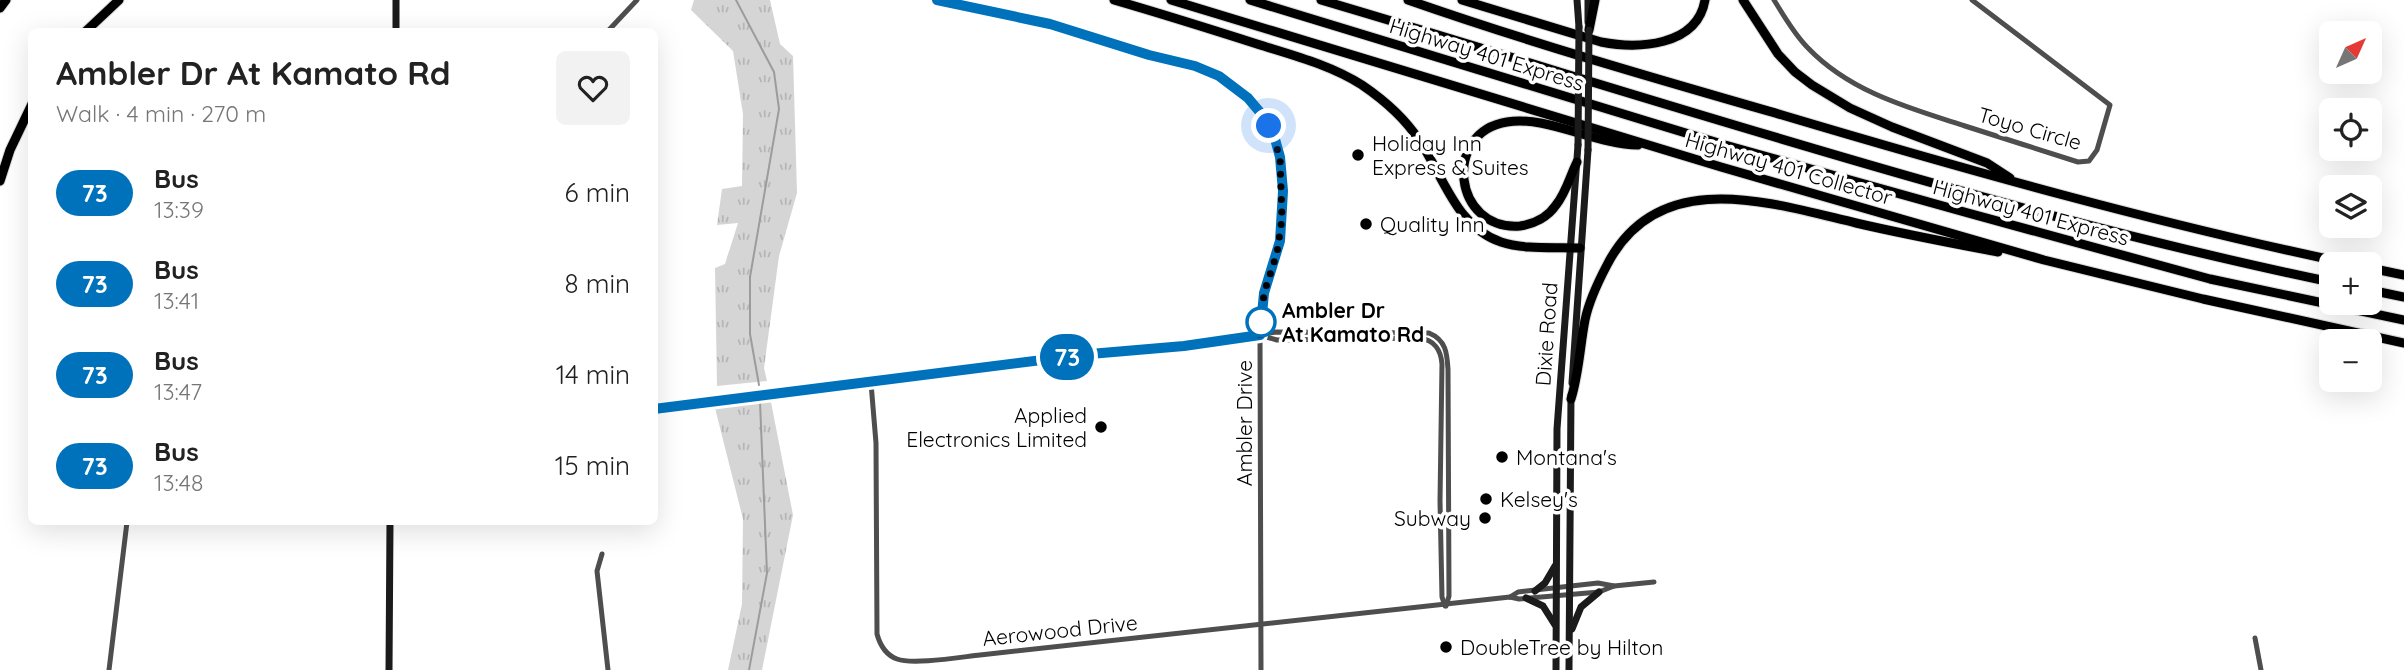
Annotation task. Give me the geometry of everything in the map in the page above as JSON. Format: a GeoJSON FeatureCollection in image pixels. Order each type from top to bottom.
{"type":"FeatureCollection","features":[{"type":"Feature","properties":{"kind":"highway"},"geometry":{"type":"LineString","coordinates":[[0,8],[6,0]]}},
{"type":"Feature","properties":{"kind":"highway"},"geometry":{"type":"LineString","coordinates":[[89,28],[119,0]]}},
{"type":"Feature","properties":{"kind":"highway"},"geometry":{"type":"LineString","coordinates":[[1114,0],[1282,51],[1324,66],[1359,83],[1386,102],[1404,120],[1419,140],[1465,218],[1479,231],[1515,246],[1575,248]]}},
{"type":"Feature","properties":{"kind":"highway","name":"Highway 401 Collector"},"geometry":{"type":"LineString","coordinates":[[1171,0],[1650,145],[2044,260],[2203,299],[2404,343]]}},
{"type":"Feature","properties":{"kind":"highway","name":"Highway 401 Express"},"geometry":{"type":"LineString","coordinates":[[1250,0],[1725,145],[1968,213],[2210,279],[2404,320]]}},
{"type":"Feature","properties":{"kind":"highway","name":"Highway 401 Express"},"geometry":{"type":"LineString","coordinates":[[1321,0],[1977,196],[2226,260],[2319,279]]}},
{"type":"Feature","properties":{"kind":"highway"},"geometry":{"type":"LineString","coordinates":[[1408,0],[1560,49],[1960,168],[2166,222],[2319,257]]}},
{"type":"Feature","properties":{"kind":"highway"},"geometry":{"type":"LineString","coordinates":[[1462,0],[1601,42],[1637,46],[1659,44],[1686,31],[1700,15],[1704,0]]}},
{"type":"Feature","properties":{"kind":"highway"},"geometry":{"type":"LineString","coordinates":[[1584,28],[1595,0]]}},
{"type":"Feature","properties":{"kind":"highway"},"geometry":{"type":"LineString","coordinates":[[1743,0],[1778,54],[1794,72],[1812,85],[1850,108],[1892,127],[1987,163],[2014,181]]}},
{"type":"Feature","properties":{"kind":"highway"},"geometry":{"type":"LineString","coordinates":[[0,181],[10,150],[28,112]]}},
{"type":"Feature","properties":{"kind":"highway"},"geometry":{"type":"LineString","coordinates":[[1577,162],[1557,205],[1541,219],[1523,225],[1503,225],[1482,214],[1470,200],[1463,177],[1465,161],[1473,143],[1491,127],[1508,121],[1533,122],[1623,145],[1650,145]]}},
{"type":"Feature","properties":{"kind":"highway"},"geometry":{"type":"LineString","coordinates":[[1571,399],[1586,317],[1608,263],[1626,237],[1649,217],[1678,203],[1718,198],[1769,202],[1923,238],[2044,260]]}},
{"type":"Feature","properties":{"kind":"highway"},"geometry":{"type":"LineString","coordinates":[[2382,270],[2404,275]]}},
{"type":"Feature","properties":{"kind":"highway"},"geometry":{"type":"LineString","coordinates":[[2382,292],[2404,297]]}},
{"type":"Feature","properties":{"kind":"main road"},"geometry":{"type":"LineString","coordinates":[[396,0],[396,28]]}},
{"type":"Feature","properties":{"kind":"main road","name":"Dixie Road"},"geometry":{"type":"LineString","coordinates":[[1556,670],[1557,429],[1588,150],[1584,28],[1577,0]]}},
{"type":"Feature","properties":{"kind":"main road","name":"Dixie Road"},"geometry":{"type":"LineString","coordinates":[[1569,670],[1571,399],[1577,162],[1588,0]]}},
{"type":"Feature","properties":{"kind":"main road"},"geometry":{"type":"LineString","coordinates":[[389,670],[390,525]]}},
{"type":"Feature","properties":{"kind":"main road"},"geometry":{"type":"LineString","coordinates":[[1535,591],[1550,576],[1557,562]]}},
{"type":"Feature","properties":{"kind":"main road"},"geometry":{"type":"LineString","coordinates":[[1569,637],[1581,607],[1599,592]]}},
{"type":"Feature","properties":{"kind":"main road"},"geometry":{"type":"LineString","coordinates":[[1526,598],[1542,606],[1556,627]]}},
{"type":"Feature","properties":{"kind":"street"},"geometry":{"type":"LineString","coordinates":[[611,28],[637,0]]}},
{"type":"Feature","properties":{"kind":"street","name":"Ambler Drive"},"geometry":{"type":"LineString","coordinates":[[937,0],[1050,24],[1149,55],[1195,66],[1219,76],[1248,98],[1264,117],[1275,139],[1280,157],[1283,191],[1280,241],[1264,293],[1260,335],[1261,670]]}},
{"type":"Feature","properties":{"kind":"street","name":"Toyo Circle"},"geometry":{"type":"LineString","coordinates":[[1774,0],[1808,48],[1860,88],[1882,99],[2078,162],[2089,161],[2097,150],[2110,105],[1972,0]]}},
{"type":"Feature","properties":{"kind":"street"},"geometry":{"type":"LineString","coordinates":[[658,409],[1260,335],[1277,340],[1420,338],[1430,341],[1438,348],[1442,364],[1441,553],[1442,597],[1446,606]]}},
{"type":"Feature","properties":{"kind":"street","name":"Aerowood Drive"},"geometry":{"type":"LineString","coordinates":[[871,383],[876,443],[877,634],[891,656],[905,661],[1446,606],[1510,597],[1526,598],[1598,583],[1614,586]]}},
{"type":"Feature","properties":{"kind":"street"},"geometry":{"type":"LineString","coordinates":[[109,670],[127,525]]}},
{"type":"Feature","properties":{"kind":"street"},"geometry":{"type":"LineString","coordinates":[[602,554],[597,571],[608,670]]}},
{"type":"Feature","properties":{"kind":"street","name":"Aerowood Drive"},"geometry":{"type":"LineString","coordinates":[[1568,590],[1599,592],[1614,586],[1654,582]]}},
{"type":"Feature","properties":{"kind":"street","name":"Aerowood Drive"},"geometry":{"type":"LineString","coordinates":[[1510,597],[1518,592],[1556,592]]}},
{"type":"Feature","properties":{"kind":"street"},"geometry":{"type":"LineString","coordinates":[[2255,638],[2261,670]]}},
{"type":"Feature","properties":{"kind":"green space"},"geometry":{"type":"Polygon","coordinates":[[[694,0],[770,0],[780,44],[793,56],[797,193],[779,256],[764,368],[767,381],[717,386],[715,268],[725,264],[738,223],[717,225],[722,189],[742,186],[743,114],[733,51],[691,10],[694,0]]]}},
{"type":"Feature","properties":{"kind":"green space"},"geometry":{"type":"Polygon","coordinates":[[[771,402],[793,515],[762,670],[728,670],[742,604],[743,519],[715,408],[771,402]]]}},
{"type":"Feature","properties":{"kind":"waterway"},"geometry":{"type":"LineString","coordinates":[[736,0],[774,72],[779,109],[750,277],[750,334],[759,385]]}},
{"type":"Feature","properties":{"kind":"waterway"},"geometry":{"type":"LineString","coordinates":[[749,670],[767,573],[760,402]]}},
{"type":"Feature","properties":{"kind":"bus line","name":"73"},"geometry":{"type":"LineString","coordinates":[[658,409],[1260,335],[1266,282],[1280,241],[1283,191],[1280,157],[1275,139],[1264,117],[1248,98],[1219,76],[1195,66],[1149,55],[1050,24],[937,0]]}},
{"type":"Feature","properties":{"kind":"place","name":"Holiday Inn Express & Suites"},"geometry":{"type":"Point","coordinates":[1358,155]}},
{"type":"Feature","properties":{"kind":"place","name":"Quality Inn"},"geometry":{"type":"Point","coordinates":[1366,224]}},
{"type":"Feature","properties":{"kind":"place","name":"Ambler Dr At Kamato Rd"},"geometry":{"type":"Point","coordinates":[1261,322]}},
{"type":"Feature","properties":{"kind":"place","name":"Applied Electronics Limited"},"geometry":{"type":"Point","coordinates":[1101,427]}},
{"type":"Feature","properties":{"kind":"place","name":"Montana's"},"geometry":{"type":"Point","coordinates":[1502,457]}},
{"type":"Feature","properties":{"kind":"place","name":"Kelsey's"},"geometry":{"type":"Point","coordinates":[1486,499]}},
{"type":"Feature","properties":{"kind":"place","name":"Subway"},"geometry":{"type":"Point","coordinates":[1485,518]}},
{"type":"Feature","properties":{"kind":"place","name":"DoubleTree by Hilton"},"geometry":{"type":"Point","coordinates":[1446,647]}},
{"type":"Feature","properties":{"kind":"route"},"geometry":{"type":"LineString","coordinates":[[1261,322],[1260,335],[1261,308],[1266,282],[1280,241],[1282,219],[1280,157],[1269,126]]}}]}
